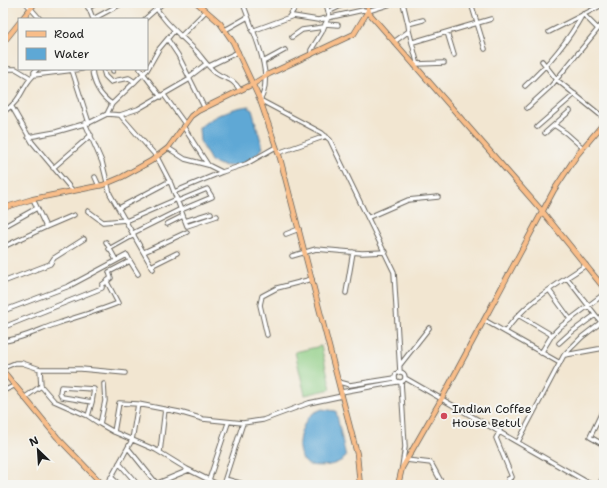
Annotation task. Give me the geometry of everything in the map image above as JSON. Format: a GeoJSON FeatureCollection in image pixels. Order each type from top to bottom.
{"type":"FeatureCollection","features":[{"type":"Feature","properties":{"kind":"main road"},"geometry":{"type":"LineString","coordinates":[[25,18],[35,3]]}},
{"type":"Feature","properties":{"kind":"main road"},"geometry":{"type":"LineString","coordinates":[[197,3],[220,23],[238,52],[260,100],[276,147],[299,229],[357,454],[360,485]]}},
{"type":"Feature","properties":{"kind":"main road"},"geometry":{"type":"LineString","coordinates":[[3,208],[33,199],[99,186],[137,170],[168,148],[191,116],[204,107],[354,34],[368,11],[368,3]]}},
{"type":"Feature","properties":{"kind":"main road"},"geometry":{"type":"LineString","coordinates":[[368,11],[542,211],[604,288]]}},
{"type":"Feature","properties":{"kind":"main road"},"geometry":{"type":"LineString","coordinates":[[3,43],[18,24]]}},
{"type":"Feature","properties":{"kind":"main road"},"geometry":{"type":"LineString","coordinates":[[398,485],[402,468],[406,460],[442,398],[542,211],[569,166],[604,123]]}},
{"type":"Feature","properties":{"kind":"main road"},"geometry":{"type":"LineString","coordinates":[[3,370],[14,386],[57,437],[103,485]]}},
{"type":"Feature","properties":{"kind":"street"},"geometry":{"type":"LineString","coordinates":[[26,3],[39,18]]}},
{"type":"Feature","properties":{"kind":"street"},"geometry":{"type":"LineString","coordinates":[[87,3],[93,18]]}},
{"type":"Feature","properties":{"kind":"street"},"geometry":{"type":"LineString","coordinates":[[88,8],[97,3]]}},
{"type":"Feature","properties":{"kind":"street"},"geometry":{"type":"LineString","coordinates":[[142,3],[153,3],[174,31],[218,75],[233,81],[240,90]]}},
{"type":"Feature","properties":{"kind":"street"},"geometry":{"type":"LineString","coordinates":[[146,18],[163,3]]}},
{"type":"Feature","properties":{"kind":"street"},"geometry":{"type":"LineString","coordinates":[[243,3],[263,62],[265,89],[260,100],[326,136],[335,150],[386,252],[394,272],[400,365],[400,372],[397,373],[395,378]]}},
{"type":"Feature","properties":{"kind":"street"},"geometry":{"type":"LineString","coordinates":[[289,17],[298,3]]}},
{"type":"Feature","properties":{"kind":"street"},"geometry":{"type":"LineString","coordinates":[[311,55],[310,50],[325,26],[328,12],[326,3]]}},
{"type":"Feature","properties":{"kind":"street"},"geometry":{"type":"LineString","coordinates":[[328,12],[347,3]]}},
{"type":"Feature","properties":{"kind":"street"},"geometry":{"type":"LineString","coordinates":[[252,31],[289,17],[297,16],[318,20],[363,10],[368,11],[394,3]]}},
{"type":"Feature","properties":{"kind":"street"},"geometry":{"type":"LineString","coordinates":[[403,3],[413,42],[416,65],[444,63]]}},
{"type":"Feature","properties":{"kind":"street"},"geometry":{"type":"LineString","coordinates":[[471,3],[485,49]]}},
{"type":"Feature","properties":{"kind":"street"},"geometry":{"type":"LineString","coordinates":[[95,18],[121,4]]}},
{"type":"Feature","properties":{"kind":"street"},"geometry":{"type":"LineString","coordinates":[[549,32],[604,5]]}},
{"type":"Feature","properties":{"kind":"street"},"geometry":{"type":"LineString","coordinates":[[180,37],[206,11]]}},
{"type":"Feature","properties":{"kind":"street"},"geometry":{"type":"LineString","coordinates":[[583,14],[598,29]]}},
{"type":"Feature","properties":{"kind":"street"},"geometry":{"type":"LineString","coordinates":[[525,86],[541,71],[568,38],[583,14]]}},
{"type":"Feature","properties":{"kind":"street"},"geometry":{"type":"LineString","coordinates":[[225,30],[248,16]]}},
{"type":"Feature","properties":{"kind":"street"},"geometry":{"type":"LineString","coordinates":[[413,42],[491,19]]}},
{"type":"Feature","properties":{"kind":"street"},"geometry":{"type":"LineString","coordinates":[[408,24],[423,20]]}},
{"type":"Feature","properties":{"kind":"street"},"geometry":{"type":"LineString","coordinates":[[527,108],[557,80],[602,24]]}},
{"type":"Feature","properties":{"kind":"street"},"geometry":{"type":"LineString","coordinates":[[292,37],[302,30],[338,25]]}},
{"type":"Feature","properties":{"kind":"street"},"geometry":{"type":"LineString","coordinates":[[148,66],[174,31]]}},
{"type":"Feature","properties":{"kind":"street"},"geometry":{"type":"LineString","coordinates":[[394,42],[409,31]]}},
{"type":"Feature","properties":{"kind":"street"},"geometry":{"type":"LineString","coordinates":[[447,32],[454,55]]}},
{"type":"Feature","properties":{"kind":"street"},"geometry":{"type":"LineString","coordinates":[[168,40],[178,55],[204,107]]}},
{"type":"Feature","properties":{"kind":"street"},"geometry":{"type":"LineString","coordinates":[[263,62],[284,50]]}},
{"type":"Feature","properties":{"kind":"street"},"geometry":{"type":"LineString","coordinates":[[28,137],[56,132],[87,123],[107,114],[120,115],[138,109],[163,96],[208,65],[238,52]]}},
{"type":"Feature","properties":{"kind":"street"},"geometry":{"type":"LineString","coordinates":[[542,61],[557,80],[604,118]]}},
{"type":"Feature","properties":{"kind":"street"},"geometry":{"type":"LineString","coordinates":[[3,69],[18,70]]}},
{"type":"Feature","properties":{"kind":"street"},"geometry":{"type":"LineString","coordinates":[[18,70],[32,76],[72,70],[87,123],[109,183],[110,194],[152,267],[177,253]]}},
{"type":"Feature","properties":{"kind":"street"},"geometry":{"type":"LineString","coordinates":[[3,112],[12,107],[20,99],[36,70]]}},
{"type":"Feature","properties":{"kind":"street"},"geometry":{"type":"LineString","coordinates":[[92,70],[99,91],[112,104]]}},
{"type":"Feature","properties":{"kind":"street"},"geometry":{"type":"LineString","coordinates":[[103,70],[105,76],[111,82],[117,79],[122,80],[129,78],[134,82]]}},
{"type":"Feature","properties":{"kind":"street"},"geometry":{"type":"LineString","coordinates":[[141,70],[163,96],[184,125],[208,165]]}},
{"type":"Feature","properties":{"kind":"street"},"geometry":{"type":"LineString","coordinates":[[107,114],[112,104],[145,70]]}},
{"type":"Feature","properties":{"kind":"street"},"geometry":{"type":"LineString","coordinates":[[537,127],[575,94]]}},
{"type":"Feature","properties":{"kind":"street"},"geometry":{"type":"LineString","coordinates":[[12,107],[28,137],[73,191]]}},
{"type":"Feature","properties":{"kind":"street"},"geometry":{"type":"LineString","coordinates":[[545,133],[570,111]]}},
{"type":"Feature","properties":{"kind":"street"},"geometry":{"type":"LineString","coordinates":[[120,115],[157,157],[170,181],[187,226],[217,216]]}},
{"type":"Feature","properties":{"kind":"street"},"geometry":{"type":"LineString","coordinates":[[554,125],[583,148]]}},
{"type":"Feature","properties":{"kind":"street"},"geometry":{"type":"LineString","coordinates":[[54,168],[91,135]]}},
{"type":"Feature","properties":{"kind":"street"},"geometry":{"type":"LineString","coordinates":[[278,153],[326,136]]}},
{"type":"Feature","properties":{"kind":"street"},"geometry":{"type":"LineString","coordinates":[[174,192],[222,172],[246,164],[276,147]]}},
{"type":"Feature","properties":{"kind":"street"},"geometry":{"type":"LineString","coordinates":[[168,148],[185,159],[208,165],[222,172]]}},
{"type":"Feature","properties":{"kind":"street"},"geometry":{"type":"LineString","coordinates":[[95,177],[99,186]]}},
{"type":"Feature","properties":{"kind":"street"},"geometry":{"type":"LineString","coordinates":[[119,208],[170,181]]}},
{"type":"Feature","properties":{"kind":"street"},"geometry":{"type":"LineString","coordinates":[[88,211],[103,222],[126,221],[207,189],[212,198],[181,209],[109,249]]}},
{"type":"Feature","properties":{"kind":"street"},"geometry":{"type":"LineString","coordinates":[[369,218],[408,200],[438,197]]}},
{"type":"Feature","properties":{"kind":"street"},"geometry":{"type":"LineString","coordinates":[[33,199],[46,227]]}},
{"type":"Feature","properties":{"kind":"street"},"geometry":{"type":"LineString","coordinates":[[3,227],[36,208]]}},
{"type":"Feature","properties":{"kind":"street"},"geometry":{"type":"LineString","coordinates":[[186,221],[211,213]]}},
{"type":"Feature","properties":{"kind":"street"},"geometry":{"type":"LineString","coordinates":[[3,247],[74,215]]}},
{"type":"Feature","properties":{"kind":"street"},"geometry":{"type":"LineString","coordinates":[[167,224],[183,216]]}},
{"type":"Feature","properties":{"kind":"street"},"geometry":{"type":"LineString","coordinates":[[286,234],[299,229]]}},
{"type":"Feature","properties":{"kind":"street"},"geometry":{"type":"LineString","coordinates":[[144,252],[187,232]]}},
{"type":"Feature","properties":{"kind":"street"},"geometry":{"type":"LineString","coordinates":[[3,282],[50,264],[54,258],[84,239]]}},
{"type":"Feature","properties":{"kind":"street"},"geometry":{"type":"LineString","coordinates":[[106,242],[116,260]]}},
{"type":"Feature","properties":{"kind":"street"},"geometry":{"type":"LineString","coordinates":[[292,256],[316,249],[353,252],[386,252]]}},
{"type":"Feature","properties":{"kind":"street"},"geometry":{"type":"LineString","coordinates":[[346,293],[353,252]]}},
{"type":"Feature","properties":{"kind":"street"},"geometry":{"type":"LineString","coordinates":[[3,311],[69,286],[127,255],[138,274]]}},
{"type":"Feature","properties":{"kind":"street"},"geometry":{"type":"LineString","coordinates":[[4,327],[102,288],[102,285],[111,278],[109,272],[130,261]]}},
{"type":"Feature","properties":{"kind":"street"},"geometry":{"type":"LineString","coordinates":[[505,332],[518,315],[586,265]]}},
{"type":"Feature","properties":{"kind":"street"},"geometry":{"type":"LineString","coordinates":[[518,442],[564,356],[582,337],[603,321],[588,306],[567,278]]}},
{"type":"Feature","properties":{"kind":"street"},"geometry":{"type":"LineString","coordinates":[[267,334],[260,305],[262,296],[277,288],[312,279]]}},
{"type":"Feature","properties":{"kind":"street"},"geometry":{"type":"LineString","coordinates":[[3,341],[15,340],[58,323],[118,303],[107,282]]}},
{"type":"Feature","properties":{"kind":"street"},"geometry":{"type":"LineString","coordinates":[[550,290],[570,319]]}},
{"type":"Feature","properties":{"kind":"street"},"geometry":{"type":"LineString","coordinates":[[541,353],[552,335],[570,319],[604,294]]}},
{"type":"Feature","properties":{"kind":"street"},"geometry":{"type":"LineString","coordinates":[[559,343],[595,314]]}},
{"type":"Feature","properties":{"kind":"street"},"geometry":{"type":"LineString","coordinates":[[518,315],[552,335]]}},
{"type":"Feature","properties":{"kind":"street"},"geometry":{"type":"LineString","coordinates":[[3,318],[3,333]]}},
{"type":"Feature","properties":{"kind":"street"},"geometry":{"type":"LineString","coordinates":[[484,320],[560,363]]}},
{"type":"Feature","properties":{"kind":"street"},"geometry":{"type":"LineString","coordinates":[[400,365],[429,328]]}},
{"type":"Feature","properties":{"kind":"street"},"geometry":{"type":"LineString","coordinates":[[564,356],[604,348]]}},
{"type":"Feature","properties":{"kind":"street"},"geometry":{"type":"LineString","coordinates":[[3,370],[15,363],[22,363],[40,370],[81,369],[125,373]]}},
{"type":"Feature","properties":{"kind":"street"},"geometry":{"type":"LineString","coordinates":[[40,370],[41,386],[54,401],[88,416],[114,432],[160,452],[219,485]]}},
{"type":"Feature","properties":{"kind":"street"},"geometry":{"type":"LineString","coordinates":[[400,372],[403,373],[405,378],[592,485]]}},
{"type":"Feature","properties":{"kind":"street"},"geometry":{"type":"LineString","coordinates":[[339,382],[350,385],[395,378]]}},
{"type":"Feature","properties":{"kind":"street"},"geometry":{"type":"LineString","coordinates":[[395,378],[399,382],[405,447],[402,468]]}},
{"type":"Feature","properties":{"kind":"street"},"geometry":{"type":"LineString","coordinates":[[114,432],[119,403],[138,404],[203,419],[243,424],[263,420],[309,403],[342,394],[399,382],[405,378]]}},
{"type":"Feature","properties":{"kind":"street"},"geometry":{"type":"LineString","coordinates":[[100,424],[105,401],[104,384]]}},
{"type":"Feature","properties":{"kind":"street"},"geometry":{"type":"LineString","coordinates":[[3,392],[14,386]]}},
{"type":"Feature","properties":{"kind":"street"},"geometry":{"type":"LineString","coordinates":[[24,398],[41,386]]}},
{"type":"Feature","properties":{"kind":"street"},"geometry":{"type":"LineString","coordinates":[[88,416],[92,402],[94,389],[61,386],[62,397],[92,402]]}},
{"type":"Feature","properties":{"kind":"street"},"geometry":{"type":"LineString","coordinates":[[107,485],[132,440],[138,404]]}},
{"type":"Feature","properties":{"kind":"street"},"geometry":{"type":"LineString","coordinates":[[160,452],[165,409]]}},
{"type":"Feature","properties":{"kind":"street"},"geometry":{"type":"LineString","coordinates":[[602,414],[590,437],[604,445]]}},
{"type":"Feature","properties":{"kind":"street"},"geometry":{"type":"LineString","coordinates":[[209,480],[228,423]]}},
{"type":"Feature","properties":{"kind":"street"},"geometry":{"type":"LineString","coordinates":[[223,485],[243,424]]}},
{"type":"Feature","properties":{"kind":"street"},"geometry":{"type":"LineString","coordinates":[[500,431],[496,438],[512,477],[508,479],[511,485]]}},
{"type":"Feature","properties":{"kind":"street"},"geometry":{"type":"LineString","coordinates":[[128,448],[155,484],[190,470]]}},
{"type":"Feature","properties":{"kind":"street"},"geometry":{"type":"LineString","coordinates":[[406,460],[431,463],[443,485]]}},
{"type":"Feature","properties":{"kind":"street"},"geometry":{"type":"LineString","coordinates":[[119,462],[138,485]]}},
{"type":"Feature","properties":{"kind":"street"},"geometry":{"type":"LineString","coordinates":[[599,485],[604,476]]}},
{"type":"Feature","properties":{"kind":"street"},"geometry":{"type":"LineString","coordinates":[[111,477],[120,485]]}},
{"type":"Feature","properties":{"kind":"street"},"geometry":{"type":"LineString","coordinates":[[225,479],[247,485]]}},
{"type":"Feature","properties":{"kind":"green space"},"geometry":{"type":"Polygon","coordinates":[[[321,346],[331,389],[305,395],[295,352],[321,346]]]}},
{"type":"Feature","properties":{"kind":"water"},"geometry":{"type":"Polygon","coordinates":[[[250,106],[249,108],[252,110],[263,148],[246,162],[232,166],[225,166],[211,161],[200,141],[199,128],[223,113],[237,108],[250,106]]]}},
{"type":"Feature","properties":{"kind":"water"},"geometry":{"type":"Polygon","coordinates":[[[322,409],[336,411],[346,457],[334,464],[319,466],[309,465],[300,455],[299,441],[303,426],[307,420],[315,412],[322,409]]]}},
{"type":"Feature","properties":{"kind":"place","name":"Indian Coffee House Betul"},"geometry":{"type":"Point","coordinates":[444,416]}}]}
